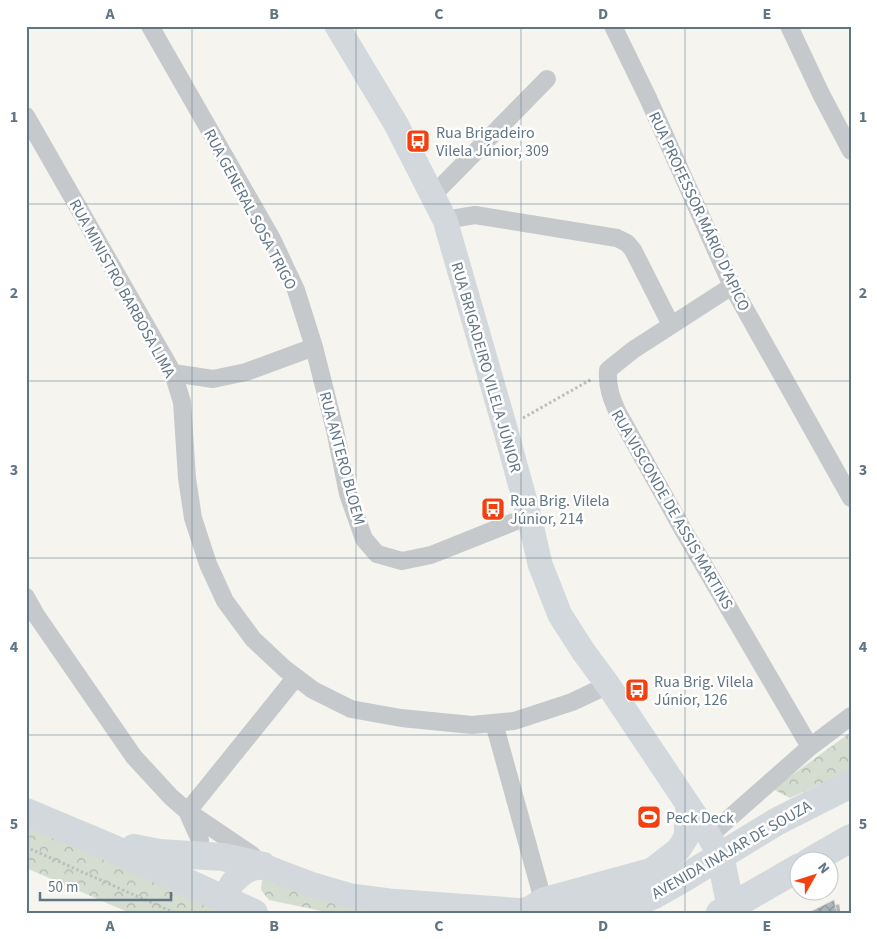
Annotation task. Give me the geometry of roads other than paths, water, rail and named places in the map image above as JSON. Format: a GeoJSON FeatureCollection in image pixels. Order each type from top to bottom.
{"type":"FeatureCollection","features":[{"type":"Feature","properties":{"kind":"main road","name":"AVENIDA INAJAR DE SOUZA"},"geometry":{"type":"LineString","coordinates":[[611,913],[654,895],[684,878],[715,846],[776,822],[851,784]]}},
{"type":"Feature","properties":{"kind":"main road"},"geometry":{"type":"LineString","coordinates":[[26,812],[114,849],[227,907],[254,913]]}},
{"type":"Feature","properties":{"kind":"main road"},"geometry":{"type":"LineString","coordinates":[[826,852],[851,838]]}},
{"type":"Feature","properties":{"kind":"main road"},"geometry":{"type":"LineString","coordinates":[[715,846],[728,911],[790,873]]}},
{"type":"Feature","properties":{"kind":"main road"},"geometry":{"type":"LineString","coordinates":[[114,849],[132,847],[159,853],[223,857],[263,866]]}},
{"type":"Feature","properties":{"kind":"main road"},"geometry":{"type":"LineString","coordinates":[[544,909],[596,904],[655,884],[684,878]]}},
{"type":"Feature","properties":{"kind":"street","name":"RUA GENERAL SOSA TRIGO"},"geometry":{"type":"LineString","coordinates":[[150,26],[272,239],[296,290],[314,347]]}},
{"type":"Feature","properties":{"kind":"street","name":"RUA BRIGADEIRO VILELA JÚNIOR"},"geometry":{"type":"LineString","coordinates":[[337,26],[396,124],[445,220],[505,428],[540,564],[560,614],[715,846]]}},
{"type":"Feature","properties":{"kind":"street","name":"RUA PROFESSOR MÁRIO D'APICO"},"geometry":{"type":"LineString","coordinates":[[613,26],[648,98],[732,286],[851,498]]}},
{"type":"Feature","properties":{"kind":"street"},"geometry":{"type":"LineString","coordinates":[[789,26],[821,94],[851,151]]}},
{"type":"Feature","properties":{"kind":"street"},"geometry":{"type":"LineString","coordinates":[[433,195],[547,79]]}},
{"type":"Feature","properties":{"kind":"street","name":"RUA MINISTRO BARBOSA LIMA"},"geometry":{"type":"LineString","coordinates":[[26,116],[173,373],[182,402],[187,478],[193,518],[208,564],[225,601],[253,639],[313,690],[351,709],[400,718],[472,725],[514,721],[572,702],[608,685]]}},
{"type":"Feature","properties":{"kind":"street"},"geometry":{"type":"LineString","coordinates":[[445,220],[475,215],[617,238],[627,243],[633,250],[671,325],[732,286]]}},
{"type":"Feature","properties":{"kind":"street","name":"RUA VISCONDE DE ASSIS MARTINS"},"geometry":{"type":"LineString","coordinates":[[671,325],[608,370],[607,382],[610,395],[618,413],[682,528],[810,747]]}},
{"type":"Feature","properties":{"kind":"street"},"geometry":{"type":"LineString","coordinates":[[173,373],[213,379],[246,372],[314,347]]}},
{"type":"Feature","properties":{"kind":"street","name":"RUA ANTERO BLOEM"},"geometry":{"type":"LineString","coordinates":[[314,347],[335,430],[348,494],[364,539],[377,554],[402,561],[431,555],[529,516]]}},
{"type":"Feature","properties":{"kind":"street"},"geometry":{"type":"LineString","coordinates":[[26,597],[36,615],[134,757],[171,797],[189,808],[252,855],[263,866],[310,884],[351,896],[398,902],[544,909],[652,870],[678,850],[686,838],[688,804]]}},
{"type":"Feature","properties":{"kind":"street"},"geometry":{"type":"LineString","coordinates":[[189,808],[296,677]]}},
{"type":"Feature","properties":{"kind":"street"},"geometry":{"type":"LineString","coordinates":[[715,846],[810,747],[851,716]]}},
{"type":"Feature","properties":{"kind":"street"},"geometry":{"type":"LineString","coordinates":[[494,723],[544,909]]}},
{"type":"Feature","properties":{"kind":"street"},"geometry":{"type":"LineString","coordinates":[[189,808],[200,840],[200,844],[195,851],[189,855]]}},
{"type":"Feature","properties":{"kind":"street"},"geometry":{"type":"LineString","coordinates":[[227,907],[228,891],[233,882],[250,869],[263,866]]}},
{"type":"Feature","properties":{"kind":"place","name":"Rua Brigadeiro Vilela Júnior, 309"},"geometry":{"type":"Point","coordinates":[418,141]}},
{"type":"Feature","properties":{"kind":"place","name":"Rua Brig. Vilela Júnior, 214"},"geometry":{"type":"Point","coordinates":[493,509]}},
{"type":"Feature","properties":{"kind":"place","name":"Rua Brig. Vilela Júnior, 126"},"geometry":{"type":"Point","coordinates":[637,690]}},
{"type":"Feature","properties":{"kind":"place","name":"Peck Deck"},"geometry":{"type":"Point","coordinates":[649,817]}}]}
